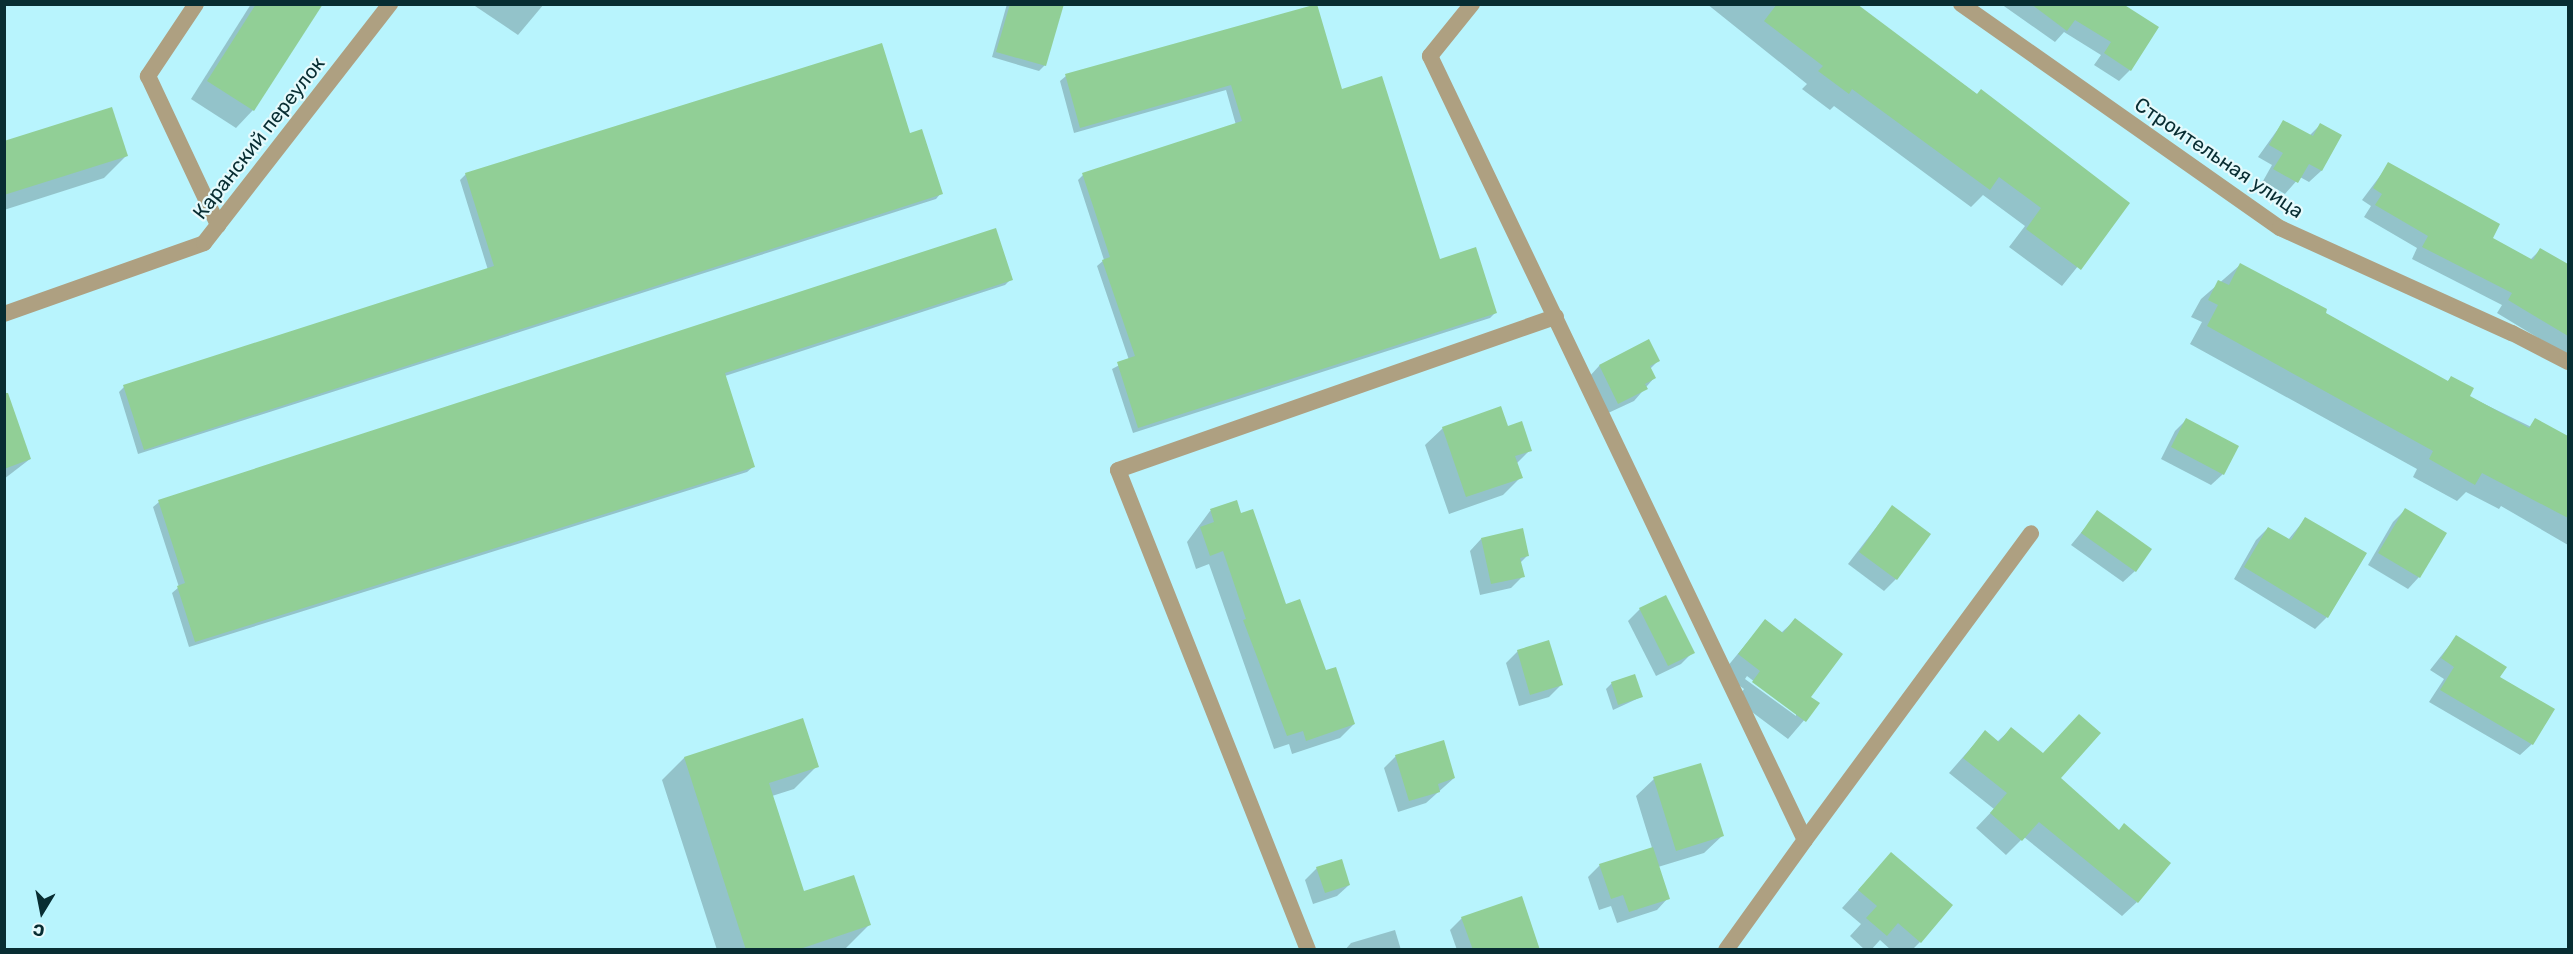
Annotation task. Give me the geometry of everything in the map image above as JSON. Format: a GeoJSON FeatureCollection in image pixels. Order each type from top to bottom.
{"type":"FeatureCollection","features":[{"type":"Feature","properties":{"kind":"street"},"geometry":{"type":"LineString","coordinates":[[196,4],[148,76],[218,225]]}},
{"type":"Feature","properties":{"kind":"street","name":"Каранский переулок"},"geometry":{"type":"LineString","coordinates":[[4,314],[204,243],[390,4]]}},
{"type":"Feature","properties":{"kind":"street"},"geometry":{"type":"LineString","coordinates":[[1472,4],[1430,56],[1805,840]]}},
{"type":"Feature","properties":{"kind":"street","name":"Строительная улица"},"geometry":{"type":"LineString","coordinates":[[1961,4],[2280,228],[2512,333],[2568,362]]}},
{"type":"Feature","properties":{"kind":"street"},"geometry":{"type":"LineString","coordinates":[[1308,950],[1118,470],[1556,317]]}},
{"type":"Feature","properties":{"kind":"street"},"geometry":{"type":"LineString","coordinates":[[1726,950],[2031,533]]}},
{"type":"Feature","properties":{"kind":"building"},"geometry":{"type":"Polygon","coordinates":[[[256,4],[323,4],[254,111],[207,81],[256,4]]]}},
{"type":"Feature","properties":{"kind":"building"},"geometry":{"type":"Polygon","coordinates":[[[1010,4],[1064,4],[1046,66],[996,52],[1010,4]]]}},
{"type":"Feature","properties":{"kind":"building"},"geometry":{"type":"Polygon","coordinates":[[[1317,4],[1342,89],[1382,76],[1440,259],[1476,247],[1497,313],[1138,428],[1117,362],[1135,356],[1102,260],[1110,257],[1082,173],[1242,121],[1231,85],[1080,128],[1065,74],[1317,4]]]}},
{"type":"Feature","properties":{"kind":"building"},"geometry":{"type":"Polygon","coordinates":[[[1777,4],[1857,4],[1977,94],[1981,89],[2130,203],[2081,270],[2026,229],[2041,208],[1999,177],[1990,190],[1852,89],[1849,94],[1818,71],[1823,66],[1764,21],[1777,4]]]}},
{"type":"Feature","properties":{"kind":"building"},"geometry":{"type":"Polygon","coordinates":[[[2031,4],[2123,4],[2159,27],[2131,71],[2104,53],[2111,42],[2075,20],[2067,31],[2031,4]]]}},
{"type":"Feature","properties":{"kind":"building"},"geometry":{"type":"Polygon","coordinates":[[[882,43],[910,133],[922,129],[943,194],[144,450],[123,385],[494,266],[465,173],[882,43]]]}},
{"type":"Feature","properties":{"kind":"building"},"geometry":{"type":"Polygon","coordinates":[[[112,107],[128,156],[4,195],[4,141],[112,107]]]}},
{"type":"Feature","properties":{"kind":"building"},"geometry":{"type":"Polygon","coordinates":[[[2283,120],[2313,136],[2320,123],[2342,135],[2322,171],[2309,164],[2298,183],[2273,169],[2283,153],[2269,145],[2283,120]]]}},
{"type":"Feature","properties":{"kind":"building"},"geometry":{"type":"Polygon","coordinates":[[[2388,162],[2500,224],[2493,238],[2533,260],[2540,248],[2568,264],[2568,336],[2508,300],[2512,293],[2422,247],[2428,236],[2375,205],[2382,194],[2373,188],[2388,162]]]}},
{"type":"Feature","properties":{"kind":"building"},"geometry":{"type":"Polygon","coordinates":[[[996,228],[1013,280],[725,373],[755,467],[195,642],[177,586],[185,583],[158,500],[996,228]]]}},
{"type":"Feature","properties":{"kind":"building"},"geometry":{"type":"Polygon","coordinates":[[[2240,263],[2327,309],[2326,313],[2448,381],[2451,376],[2474,388],[2470,396],[2529,428],[2535,418],[2568,436],[2568,518],[2482,473],[2475,485],[2429,459],[2433,451],[2207,326],[2218,305],[2208,300],[2218,280],[2229,285],[2240,263]]]}},
{"type":"Feature","properties":{"kind":"building"},"geometry":{"type":"Polygon","coordinates":[[[1649,339],[1660,361],[1650,366],[1656,378],[1645,384],[1648,389],[1618,404],[1599,365],[1649,339]]]}},
{"type":"Feature","properties":{"kind":"building"},"geometry":{"type":"Polygon","coordinates":[[[4,393],[8,393],[31,459],[4,469],[4,393]]]}},
{"type":"Feature","properties":{"kind":"building"},"geometry":{"type":"Polygon","coordinates":[[[1501,406],[1508,426],[1522,421],[1532,451],[1515,456],[1523,478],[1466,497],[1442,427],[1501,406]]]}},
{"type":"Feature","properties":{"kind":"building"},"geometry":{"type":"Polygon","coordinates":[[[2186,418],[2239,446],[2224,475],[2171,447],[2186,418]]]}},
{"type":"Feature","properties":{"kind":"building"},"geometry":{"type":"Polygon","coordinates":[[[1237,500],[1241,513],[1253,509],[1286,604],[1300,599],[1326,670],[1336,667],[1355,724],[1306,741],[1303,731],[1287,736],[1243,620],[1246,619],[1223,551],[1210,556],[1200,527],[1214,522],[1210,509],[1237,500]]]}},
{"type":"Feature","properties":{"kind":"building"},"geometry":{"type":"Polygon","coordinates":[[[1892,505],[1931,534],[1897,580],[1859,552],[1892,505]]]}},
{"type":"Feature","properties":{"kind":"building"},"geometry":{"type":"Polygon","coordinates":[[[2405,508],[2447,533],[2420,578],[2378,553],[2405,508]]]}},
{"type":"Feature","properties":{"kind":"building"},"geometry":{"type":"Polygon","coordinates":[[[2097,510],[2152,549],[2136,572],[2081,533],[2097,510]]]}},
{"type":"Feature","properties":{"kind":"building"},"geometry":{"type":"Polygon","coordinates":[[[2305,517],[2367,553],[2328,618],[2244,567],[2268,527],[2291,540],[2305,517]]]}},
{"type":"Feature","properties":{"kind":"building"},"geometry":{"type":"Polygon","coordinates":[[[1523,528],[1529,556],[1520,558],[1525,577],[1491,584],[1481,538],[1523,528]]]}},
{"type":"Feature","properties":{"kind":"building"},"geometry":{"type":"Polygon","coordinates":[[[1666,595],[1695,653],[1668,666],[1639,608],[1666,595]]]}},
{"type":"Feature","properties":{"kind":"building"},"geometry":{"type":"Polygon","coordinates":[[[1795,618],[1843,654],[1811,697],[1820,703],[1806,722],[1752,682],[1760,671],[1738,654],[1765,619],[1783,633],[1795,618]]]}},
{"type":"Feature","properties":{"kind":"building"},"geometry":{"type":"Polygon","coordinates":[[[2456,635],[2507,667],[2500,677],[2555,709],[2533,745],[2440,690],[2454,667],[2441,658],[2456,635]]]}},
{"type":"Feature","properties":{"kind":"building"},"geometry":{"type":"Polygon","coordinates":[[[1549,640],[1563,685],[1530,695],[1517,650],[1549,640]]]}},
{"type":"Feature","properties":{"kind":"building"},"geometry":{"type":"Polygon","coordinates":[[[1635,674],[1643,697],[1618,705],[1611,682],[1635,674]]]}},
{"type":"Feature","properties":{"kind":"building"},"geometry":{"type":"Polygon","coordinates":[[[2079,714],[2101,733],[2061,778],[2119,830],[2124,823],[2171,863],[2138,903],[2039,822],[2022,841],[1990,813],[2007,793],[1963,758],[1985,730],[1999,742],[2011,727],[2043,753],[2079,714]]]}},
{"type":"Feature","properties":{"kind":"building"},"geometry":{"type":"Polygon","coordinates":[[[803,718],[819,767],[769,783],[804,891],[854,875],[871,925],[797,950],[746,950],[684,757],[803,718]]]}},
{"type":"Feature","properties":{"kind":"building"},"geometry":{"type":"Polygon","coordinates":[[[1444,740],[1455,778],[1438,784],[1440,792],[1409,801],[1395,755],[1444,740]]]}},
{"type":"Feature","properties":{"kind":"building"},"geometry":{"type":"Polygon","coordinates":[[[1701,763],[1724,836],[1676,851],[1653,777],[1701,763]]]}},
{"type":"Feature","properties":{"kind":"building"},"geometry":{"type":"Polygon","coordinates":[[[1653,847],[1670,899],[1629,912],[1623,895],[1611,899],[1599,864],[1653,847]]]}},
{"type":"Feature","properties":{"kind":"building"},"geometry":{"type":"Polygon","coordinates":[[[1891,852],[1953,905],[1921,943],[1898,923],[1887,936],[1866,918],[1877,906],[1858,890],[1891,852]]]}},
{"type":"Feature","properties":{"kind":"building"},"geometry":{"type":"Polygon","coordinates":[[[1342,859],[1350,885],[1325,893],[1316,867],[1342,859]]]}},
{"type":"Feature","properties":{"kind":"building"},"geometry":{"type":"Polygon","coordinates":[[[1522,896],[1540,950],[1473,950],[1461,917],[1522,896]]]}}]}
